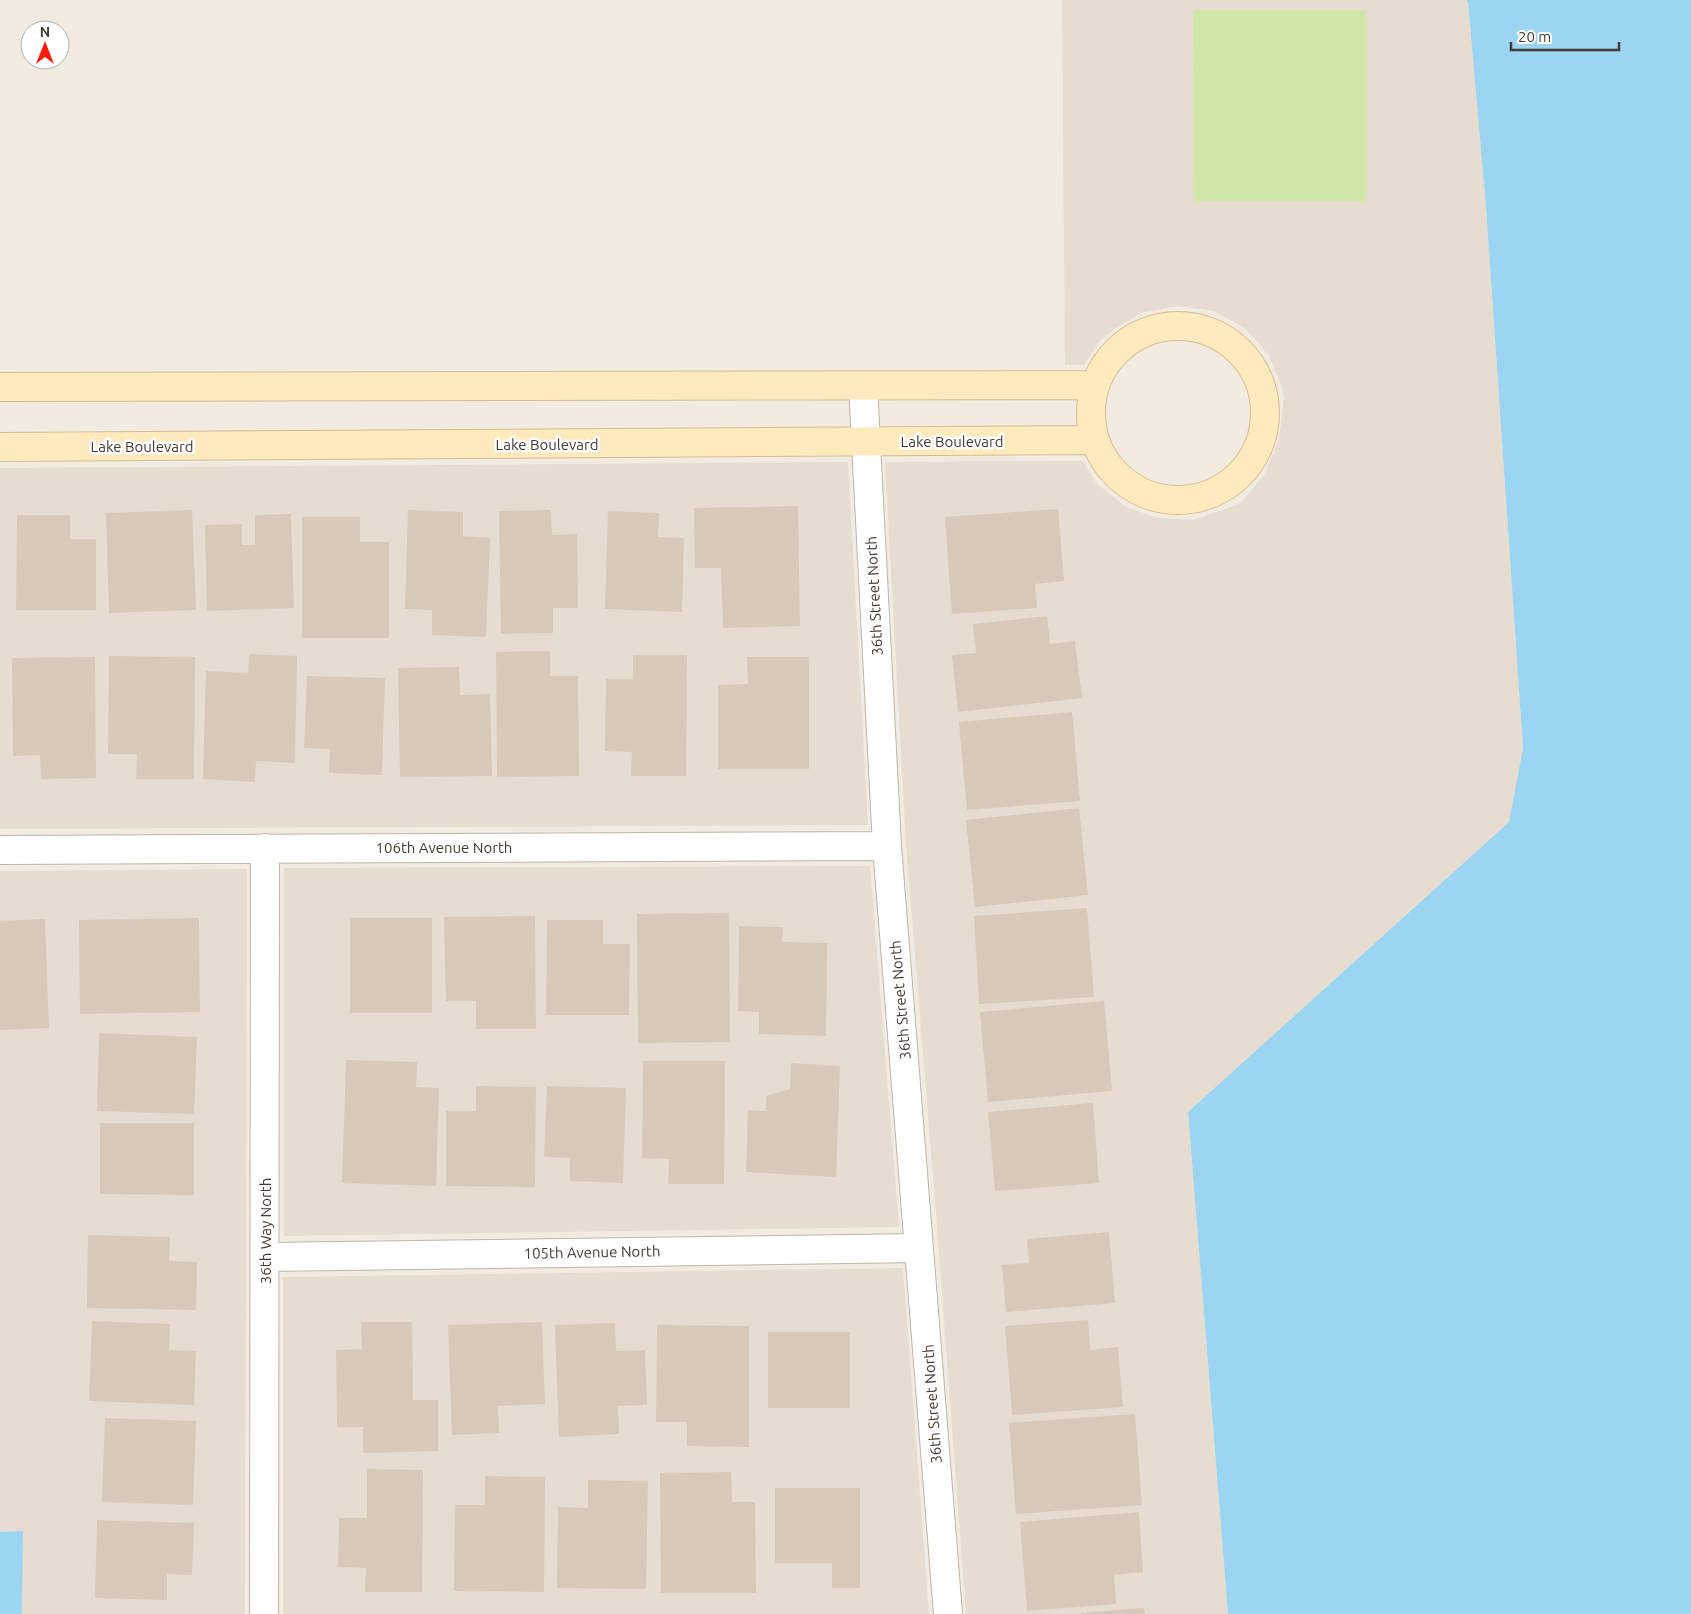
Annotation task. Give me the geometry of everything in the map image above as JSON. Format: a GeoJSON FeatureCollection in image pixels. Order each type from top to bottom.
{"type":"FeatureCollection","features":[{"type":"Feature","properties":{"kind":"street"},"geometry":{"type":"LineString","coordinates":[[1182,327],[1211,332],[1236,347],[1253,365],[1265,396],[1262,431],[1250,461],[1229,487],[1193,499],[1164,498],[1131,488],[1109,468],[1093,440],[1093,385],[1110,359],[1126,344],[1151,331],[1182,327]]}},
{"type":"Feature","properties":{"kind":"street"},"geometry":{"type":"LineString","coordinates":[[0,387],[1093,385]]}},
{"type":"Feature","properties":{"kind":"street","name":"36th Street North"},"geometry":{"type":"LineString","coordinates":[[863,386],[887,846],[948,1614]]}},
{"type":"Feature","properties":{"kind":"street","name":"Lake Boulevard"},"geometry":{"type":"LineString","coordinates":[[0,447],[1093,440]]}},
{"type":"Feature","properties":{"kind":"street","name":"106th Avenue North"},"geometry":{"type":"LineString","coordinates":[[0,850],[887,846]]}},
{"type":"Feature","properties":{"kind":"street","name":"36th Way North"},"geometry":{"type":"LineString","coordinates":[[264,1614],[265,848]]}},
{"type":"Feature","properties":{"kind":"street","name":"105th Avenue North"},"geometry":{"type":"LineString","coordinates":[[265,1257],[919,1248]]}},
{"type":"Feature","properties":{"kind":"shaded area"},"geometry":{"type":"Polygon","coordinates":[[[1062,0],[1466,0],[1468,2],[1486,207],[1523,748],[1509,822],[1188,1112],[1228,1614],[966,1614],[906,844],[885,462],[1083,461],[1097,484],[1126,507],[1158,518],[1193,520],[1234,506],[1242,501],[1264,475],[1279,440],[1284,398],[1282,387],[1269,356],[1245,328],[1214,311],[1179,306],[1143,312],[1114,329],[1098,343],[1084,365],[1065,365],[1062,0]]]}},
{"type":"Feature","properties":{"kind":"shaded area"},"geometry":{"type":"Polygon","coordinates":[[[848,462],[868,825],[0,829],[0,468],[848,462]]]}},
{"type":"Feature","properties":{"kind":"shaded area"},"geometry":{"type":"Polygon","coordinates":[[[870,866],[899,1227],[284,1236],[284,868],[870,866]]]}},
{"type":"Feature","properties":{"kind":"shaded area"},"geometry":{"type":"Polygon","coordinates":[[[247,869],[245,1614],[22,1614],[23,1532],[0,1532],[0,871],[247,869]]]}},
{"type":"Feature","properties":{"kind":"shaded area"},"geometry":{"type":"Polygon","coordinates":[[[903,1268],[929,1614],[283,1614],[283,1277],[903,1268]]]}},
{"type":"Feature","properties":{"kind":"green space"},"geometry":{"type":"Polygon","coordinates":[[[1193,10],[1366,10],[1366,201],[1194,201],[1193,10]]]}},
{"type":"Feature","properties":{"kind":"water"},"geometry":{"type":"Polygon","coordinates":[[[1466,0],[1691,0],[1691,1614],[1228,1614],[1188,1112],[1509,822],[1523,748],[1486,207],[1468,2],[1466,0]]]}},
{"type":"Feature","properties":{"kind":"water"},"geometry":{"type":"Polygon","coordinates":[[[23,1531],[22,1614],[0,1614],[0,1532],[23,1531]]]}},
{"type":"Feature","properties":{"kind":"building"},"geometry":{"type":"Polygon","coordinates":[[[798,506],[800,626],[723,628],[721,568],[695,568],[694,508],[798,506]]]}},
{"type":"Feature","properties":{"kind":"building"},"geometry":{"type":"Polygon","coordinates":[[[1058,509],[1064,581],[1035,584],[1037,608],[952,614],[945,517],[1058,509]]]}},
{"type":"Feature","properties":{"kind":"building"},"geometry":{"type":"Polygon","coordinates":[[[192,510],[196,610],[109,613],[106,513],[192,510]]]}},
{"type":"Feature","properties":{"kind":"building"},"geometry":{"type":"Polygon","coordinates":[[[408,510],[463,512],[463,536],[490,538],[486,637],[432,635],[432,610],[405,609],[408,510]]]}},
{"type":"Feature","properties":{"kind":"building"},"geometry":{"type":"Polygon","coordinates":[[[551,510],[552,535],[577,534],[578,608],[553,608],[553,633],[501,634],[499,511],[551,510]]]}},
{"type":"Feature","properties":{"kind":"building"},"geometry":{"type":"Polygon","coordinates":[[[608,511],[659,513],[658,537],[684,538],[682,612],[605,609],[608,511]]]}},
{"type":"Feature","properties":{"kind":"building"},"geometry":{"type":"Polygon","coordinates":[[[291,514],[294,608],[207,611],[205,525],[242,524],[242,545],[255,545],[255,515],[291,514]]]}},
{"type":"Feature","properties":{"kind":"building"},"geometry":{"type":"Polygon","coordinates":[[[17,515],[70,515],[70,539],[96,539],[96,610],[16,610],[17,515]]]}},
{"type":"Feature","properties":{"kind":"building"},"geometry":{"type":"Polygon","coordinates":[[[302,517],[360,517],[360,542],[389,542],[389,638],[302,638],[302,517]]]}},
{"type":"Feature","properties":{"kind":"building"},"geometry":{"type":"Polygon","coordinates":[[[1047,616],[1050,644],[1075,641],[1082,698],[958,712],[952,655],[976,653],[973,624],[1047,616]]]}},
{"type":"Feature","properties":{"kind":"building"},"geometry":{"type":"Polygon","coordinates":[[[550,651],[550,676],[578,676],[579,776],[497,777],[496,652],[550,651]]]}},
{"type":"Feature","properties":{"kind":"building"},"geometry":{"type":"Polygon","coordinates":[[[249,654],[297,656],[295,763],[256,761],[255,782],[203,779],[206,671],[248,673],[249,654]]]}},
{"type":"Feature","properties":{"kind":"building"},"geometry":{"type":"Polygon","coordinates":[[[633,655],[687,655],[686,776],[631,776],[632,752],[605,751],[606,679],[633,679],[633,655]]]}},
{"type":"Feature","properties":{"kind":"building"},"geometry":{"type":"Polygon","coordinates":[[[109,656],[195,657],[194,779],[136,779],[137,754],[108,754],[109,656]]]}},
{"type":"Feature","properties":{"kind":"building"},"geometry":{"type":"Polygon","coordinates":[[[95,657],[96,778],[41,779],[40,755],[13,756],[12,658],[95,657]]]}},
{"type":"Feature","properties":{"kind":"building"},"geometry":{"type":"Polygon","coordinates":[[[747,657],[809,657],[809,769],[718,769],[718,685],[748,684],[747,657]]]}},
{"type":"Feature","properties":{"kind":"building"},"geometry":{"type":"Polygon","coordinates":[[[459,667],[460,695],[490,694],[492,776],[400,777],[398,668],[459,667]]]}},
{"type":"Feature","properties":{"kind":"building"},"geometry":{"type":"Polygon","coordinates":[[[307,676],[385,678],[382,775],[329,773],[330,749],[304,748],[307,676]]]}},
{"type":"Feature","properties":{"kind":"building"},"geometry":{"type":"Polygon","coordinates":[[[1072,712],[1080,801],[967,810],[959,722],[1072,712]]]}},
{"type":"Feature","properties":{"kind":"building"},"geometry":{"type":"Polygon","coordinates":[[[1079,808],[1088,895],[975,907],[966,820],[1079,808]]]}},
{"type":"Feature","properties":{"kind":"building"},"geometry":{"type":"Polygon","coordinates":[[[1087,908],[1094,997],[979,1004],[974,916],[1087,908]]]}},
{"type":"Feature","properties":{"kind":"building"},"geometry":{"type":"Polygon","coordinates":[[[729,913],[730,1042],[638,1043],[637,914],[729,913]]]}},
{"type":"Feature","properties":{"kind":"building"},"geometry":{"type":"Polygon","coordinates":[[[535,916],[536,1029],[476,1029],[476,1001],[446,1001],[444,917],[535,916]]]}},
{"type":"Feature","properties":{"kind":"building"},"geometry":{"type":"Polygon","coordinates":[[[199,918],[200,1012],[80,1014],[79,920],[199,918]]]}},
{"type":"Feature","properties":{"kind":"building"},"geometry":{"type":"Polygon","coordinates":[[[350,918],[432,918],[432,1013],[350,1013],[350,918]]]}},
{"type":"Feature","properties":{"kind":"building"},"geometry":{"type":"Polygon","coordinates":[[[45,919],[49,1028],[0,1030],[0,921],[45,919]]]}},
{"type":"Feature","properties":{"kind":"building"},"geometry":{"type":"Polygon","coordinates":[[[547,920],[603,920],[603,944],[630,944],[629,1015],[546,1015],[547,920]]]}},
{"type":"Feature","properties":{"kind":"building"},"geometry":{"type":"Polygon","coordinates":[[[739,926],[783,927],[782,942],[827,943],[826,1036],[759,1034],[759,1012],[738,1011],[739,926]]]}},
{"type":"Feature","properties":{"kind":"building"},"geometry":{"type":"Polygon","coordinates":[[[1104,1001],[1112,1091],[988,1102],[980,1012],[1104,1001]]]}},
{"type":"Feature","properties":{"kind":"building"},"geometry":{"type":"Polygon","coordinates":[[[99,1033],[197,1037],[194,1114],[97,1111],[99,1033]]]}},
{"type":"Feature","properties":{"kind":"building"},"geometry":{"type":"Polygon","coordinates":[[[346,1060],[417,1062],[416,1087],[439,1088],[436,1186],[342,1183],[346,1060]]]}},
{"type":"Feature","properties":{"kind":"building"},"geometry":{"type":"Polygon","coordinates":[[[643,1061],[725,1061],[724,1184],[668,1184],[669,1159],[642,1158],[643,1061]]]}},
{"type":"Feature","properties":{"kind":"building"},"geometry":{"type":"Polygon","coordinates":[[[791,1063],[840,1066],[836,1177],[746,1172],[748,1110],[766,1111],[766,1096],[790,1089],[791,1063]]]}},
{"type":"Feature","properties":{"kind":"building"},"geometry":{"type":"Polygon","coordinates":[[[476,1086],[536,1087],[535,1187],[446,1186],[446,1111],[476,1111],[476,1086]]]}},
{"type":"Feature","properties":{"kind":"building"},"geometry":{"type":"Polygon","coordinates":[[[547,1086],[626,1088],[623,1183],[570,1181],[570,1158],[544,1157],[547,1086]]]}},
{"type":"Feature","properties":{"kind":"building"},"geometry":{"type":"Polygon","coordinates":[[[1093,1103],[1099,1183],[995,1191],[988,1112],[1093,1103]]]}},
{"type":"Feature","properties":{"kind":"building"},"geometry":{"type":"Polygon","coordinates":[[[100,1123],[194,1123],[194,1195],[100,1194],[100,1123]]]}},
{"type":"Feature","properties":{"kind":"building"},"geometry":{"type":"Polygon","coordinates":[[[1109,1232],[1115,1303],[1006,1312],[1002,1265],[1029,1263],[1027,1239],[1109,1232]]]}},
{"type":"Feature","properties":{"kind":"building"},"geometry":{"type":"Polygon","coordinates":[[[88,1235],[170,1237],[169,1261],[197,1262],[196,1310],[87,1308],[88,1235]]]}},
{"type":"Feature","properties":{"kind":"building"},"geometry":{"type":"Polygon","coordinates":[[[1088,1320],[1090,1350],[1118,1347],[1123,1407],[1012,1415],[1005,1326],[1088,1320]]]}},
{"type":"Feature","properties":{"kind":"building"},"geometry":{"type":"Polygon","coordinates":[[[92,1321],[170,1324],[169,1350],[196,1351],[194,1405],[89,1401],[92,1321]]]}},
{"type":"Feature","properties":{"kind":"building"},"geometry":{"type":"Polygon","coordinates":[[[361,1322],[412,1322],[413,1400],[438,1400],[438,1451],[363,1453],[363,1427],[337,1427],[336,1350],[362,1349],[361,1322]]]}},
{"type":"Feature","properties":{"kind":"building"},"geometry":{"type":"Polygon","coordinates":[[[542,1322],[545,1404],[498,1406],[499,1433],[452,1435],[448,1325],[542,1322]]]}},
{"type":"Feature","properties":{"kind":"building"},"geometry":{"type":"Polygon","coordinates":[[[615,1323],[616,1351],[645,1350],[647,1405],[618,1406],[619,1434],[559,1437],[555,1325],[615,1323]]]}},
{"type":"Feature","properties":{"kind":"building"},"geometry":{"type":"Polygon","coordinates":[[[657,1325],[749,1326],[749,1447],[687,1446],[687,1422],[656,1422],[657,1325]]]}},
{"type":"Feature","properties":{"kind":"building"},"geometry":{"type":"Polygon","coordinates":[[[768,1332],[850,1332],[850,1408],[768,1408],[768,1332]]]}},
{"type":"Feature","properties":{"kind":"building"},"geometry":{"type":"Polygon","coordinates":[[[1135,1414],[1142,1505],[1016,1514],[1009,1423],[1135,1414]]]}},
{"type":"Feature","properties":{"kind":"building"},"geometry":{"type":"Polygon","coordinates":[[[105,1418],[196,1421],[193,1505],[102,1502],[105,1418]]]}},
{"type":"Feature","properties":{"kind":"building"},"geometry":{"type":"Polygon","coordinates":[[[367,1469],[423,1470],[422,1592],[365,1592],[366,1568],[338,1567],[339,1518],[367,1518],[367,1469]]]}},
{"type":"Feature","properties":{"kind":"building"},"geometry":{"type":"Polygon","coordinates":[[[731,1472],[732,1502],[755,1502],[756,1593],[661,1593],[660,1473],[731,1472]]]}},
{"type":"Feature","properties":{"kind":"building"},"geometry":{"type":"Polygon","coordinates":[[[485,1476],[545,1477],[544,1592],[454,1591],[455,1505],[485,1505],[485,1476]]]}},
{"type":"Feature","properties":{"kind":"building"},"geometry":{"type":"Polygon","coordinates":[[[588,1480],[648,1481],[646,1589],[557,1588],[558,1507],[588,1508],[588,1480]]]}},
{"type":"Feature","properties":{"kind":"building"},"geometry":{"type":"Polygon","coordinates":[[[775,1488],[860,1488],[860,1588],[832,1588],[832,1563],[775,1563],[775,1488]]]}},
{"type":"Feature","properties":{"kind":"building"},"geometry":{"type":"Polygon","coordinates":[[[1139,1512],[1143,1572],[1114,1575],[1116,1604],[1027,1611],[1020,1522],[1139,1512]]]}},
{"type":"Feature","properties":{"kind":"building"},"geometry":{"type":"Polygon","coordinates":[[[97,1520],[194,1523],[192,1575],[167,1574],[167,1600],[95,1598],[97,1520]]]}},
{"type":"Feature","properties":{"kind":"building"},"geometry":{"type":"Polygon","coordinates":[[[1144,1608],[1145,1614],[1081,1614],[1081,1613],[1144,1608]]]}}]}
